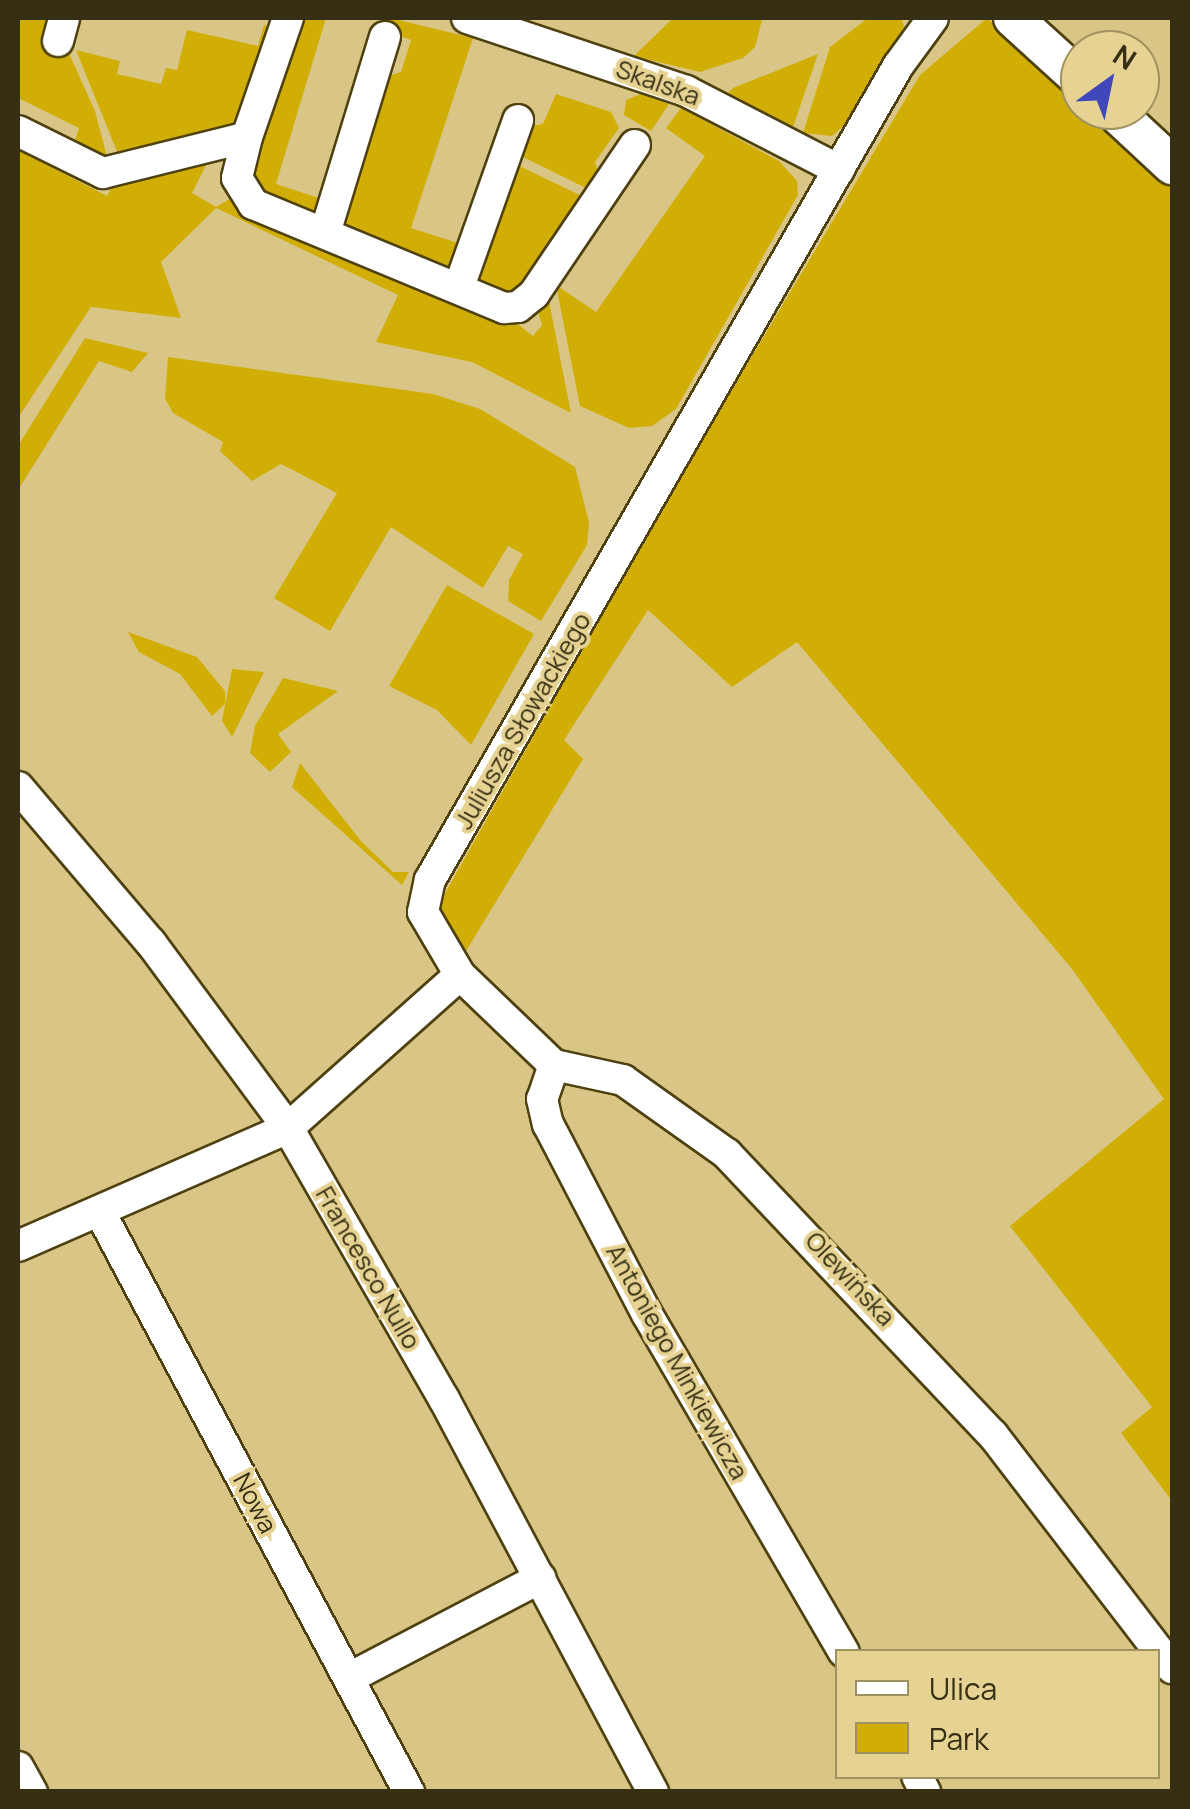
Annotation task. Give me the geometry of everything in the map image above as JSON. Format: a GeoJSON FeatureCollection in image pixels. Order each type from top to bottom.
{"type":"FeatureCollection","features":[{"type":"Feature","properties":{"kind":"main road"},"geometry":{"type":"LineString","coordinates":[[1014,18],[1060,61]]}},
{"type":"Feature","properties":{"kind":"main road"},"geometry":{"type":"LineString","coordinates":[[1134,130],[1172,166]]}},
{"type":"Feature","properties":{"kind":"street"},"geometry":{"type":"LineString","coordinates":[[288,18],[247,137],[240,190],[253,204],[459,287],[518,307],[534,294],[635,146]]}},
{"type":"Feature","properties":{"kind":"street","name":"Skalska"},"geometry":{"type":"LineString","coordinates":[[467,18],[686,91],[839,170]]}},
{"type":"Feature","properties":{"kind":"street","name":"Juliusza Słowackiego"},"geometry":{"type":"LineString","coordinates":[[460,976],[423,912],[430,880],[839,170],[933,18]]}},
{"type":"Feature","properties":{"kind":"street"},"geometry":{"type":"LineString","coordinates":[[325,233],[385,37]]}},
{"type":"Feature","properties":{"kind":"street"},"geometry":{"type":"LineString","coordinates":[[459,287],[518,120]]}},
{"type":"Feature","properties":{"kind":"street"},"geometry":{"type":"LineString","coordinates":[[18,131],[103,172],[247,137]]}},
{"type":"Feature","properties":{"kind":"street","name":"Francesco Nullo"},"geometry":{"type":"LineString","coordinates":[[18,788],[152,944],[288,1128],[540,1578],[653,1792]]}},
{"type":"Feature","properties":{"kind":"street"},"geometry":{"type":"LineString","coordinates":[[18,1246],[100,1214],[288,1128],[460,976],[554,1064]]}},
{"type":"Feature","properties":{"kind":"street","name":"Antoniego Minkiewicza"},"geometry":{"type":"LineString","coordinates":[[554,1064],[542,1099],[548,1124],[646,1314],[842,1649]]}},
{"type":"Feature","properties":{"kind":"street","name":"Olewińska"},"geometry":{"type":"LineString","coordinates":[[554,1064],[623,1080],[728,1154],[993,1435],[1157,1649]]}},
{"type":"Feature","properties":{"kind":"street","name":"Nowa"},"geometry":{"type":"LineString","coordinates":[[100,1214],[409,1792]]}},
{"type":"Feature","properties":{"kind":"street"},"geometry":{"type":"LineString","coordinates":[[348,1678],[540,1578]]}},
{"type":"Feature","properties":{"kind":"street"},"geometry":{"type":"LineString","coordinates":[[18,1767],[32,1792]]}},
{"type":"Feature","properties":{"kind":"green space"},"geometry":{"type":"Polygon","coordinates":[[[18,18],[53,18],[95,111],[107,157],[74,144],[79,128],[18,98],[18,18]]]}},
{"type":"Feature","properties":{"kind":"green space"},"geometry":{"type":"Polygon","coordinates":[[[296,18],[326,18],[276,184],[322,199],[316,216],[258,196],[247,162],[296,18]]]}},
{"type":"Feature","properties":{"kind":"green space"},"geometry":{"type":"Polygon","coordinates":[[[390,18],[473,38],[411,228],[461,244],[450,273],[344,230],[341,220],[381,78],[401,72],[411,40],[386,31],[390,18]]]}},
{"type":"Feature","properties":{"kind":"green space"},"geometry":{"type":"Polygon","coordinates":[[[673,18],[762,20],[755,47],[743,58],[700,72],[634,56],[673,18]]]}},
{"type":"Feature","properties":{"kind":"green space"},"geometry":{"type":"Polygon","coordinates":[[[868,18],[901,18],[904,26],[857,114],[832,136],[803,133],[830,47],[868,18]]]}},
{"type":"Feature","properties":{"kind":"green space"},"geometry":{"type":"Polygon","coordinates":[[[987,18],[1060,82],[1060,130],[1115,130],[1172,180],[1172,1501],[1121,1433],[1152,1407],[1010,1226],[1164,1099],[1072,969],[797,642],[732,687],[648,610],[564,740],[583,759],[466,951],[435,911],[675,485],[920,75],[987,18]]]}},
{"type":"Feature","properties":{"kind":"green space"},"geometry":{"type":"Polygon","coordinates":[[[264,25],[273,30],[242,120],[225,132],[120,159],[76,50],[120,61],[117,74],[161,84],[166,68],[177,70],[187,30],[258,46],[264,25]]]}},
{"type":"Feature","properties":{"kind":"green space"},"geometry":{"type":"Polygon","coordinates":[[[818,54],[793,127],[728,93],[733,88],[818,54]]]}},
{"type":"Feature","properties":{"kind":"green space"},"geometry":{"type":"Polygon","coordinates":[[[556,94],[611,112],[619,128],[595,162],[600,180],[592,191],[517,154],[527,127],[543,124],[556,94]]]}},
{"type":"Feature","properties":{"kind":"green space"},"geometry":{"type":"Polygon","coordinates":[[[641,94],[669,104],[651,131],[624,115],[626,100],[641,94]]]}},
{"type":"Feature","properties":{"kind":"green space"},"geometry":{"type":"Polygon","coordinates":[[[681,108],[779,161],[797,181],[798,195],[676,409],[652,426],[629,428],[580,406],[556,285],[596,312],[705,156],[666,128],[681,108]]]}},
{"type":"Feature","properties":{"kind":"green space"},"geometry":{"type":"Polygon","coordinates":[[[18,150],[107,196],[118,176],[210,157],[192,193],[216,207],[235,196],[506,315],[533,336],[542,325],[536,305],[547,291],[571,413],[472,362],[376,342],[398,295],[216,208],[161,262],[181,318],[91,307],[18,418],[18,150]]]}},
{"type":"Feature","properties":{"kind":"green space"},"geometry":{"type":"Polygon","coordinates":[[[513,163],[588,199],[517,298],[479,287],[476,279],[513,163]]]}},
{"type":"Feature","properties":{"kind":"green space"},"geometry":{"type":"Polygon","coordinates":[[[85,338],[148,353],[132,372],[99,361],[18,490],[18,446],[85,338]]]}},
{"type":"Feature","properties":{"kind":"green space"},"geometry":{"type":"Polygon","coordinates":[[[168,357],[433,394],[480,409],[575,467],[589,522],[587,545],[541,621],[508,601],[509,580],[523,554],[508,546],[483,588],[391,527],[330,631],[274,598],[337,493],[281,464],[252,481],[220,451],[223,442],[173,413],[165,398],[168,357]]]}},
{"type":"Feature","properties":{"kind":"green space"},"geometry":{"type":"Polygon","coordinates":[[[447,585],[534,634],[471,745],[437,710],[389,686],[447,585]]]}},
{"type":"Feature","properties":{"kind":"green space"},"geometry":{"type":"Polygon","coordinates":[[[128,632],[197,657],[225,691],[225,704],[212,716],[180,674],[139,652],[128,632]]]}},
{"type":"Feature","properties":{"kind":"green space"},"geometry":{"type":"Polygon","coordinates":[[[232,669],[264,672],[232,737],[222,721],[232,669]]]}},
{"type":"Feature","properties":{"kind":"green space"},"geometry":{"type":"Polygon","coordinates":[[[283,678],[338,691],[278,734],[291,752],[270,772],[250,753],[255,726],[283,678]]]}},
{"type":"Feature","properties":{"kind":"green space"},"geometry":{"type":"Polygon","coordinates":[[[300,763],[361,841],[393,872],[409,872],[402,885],[292,787],[300,763]]]}}]}
